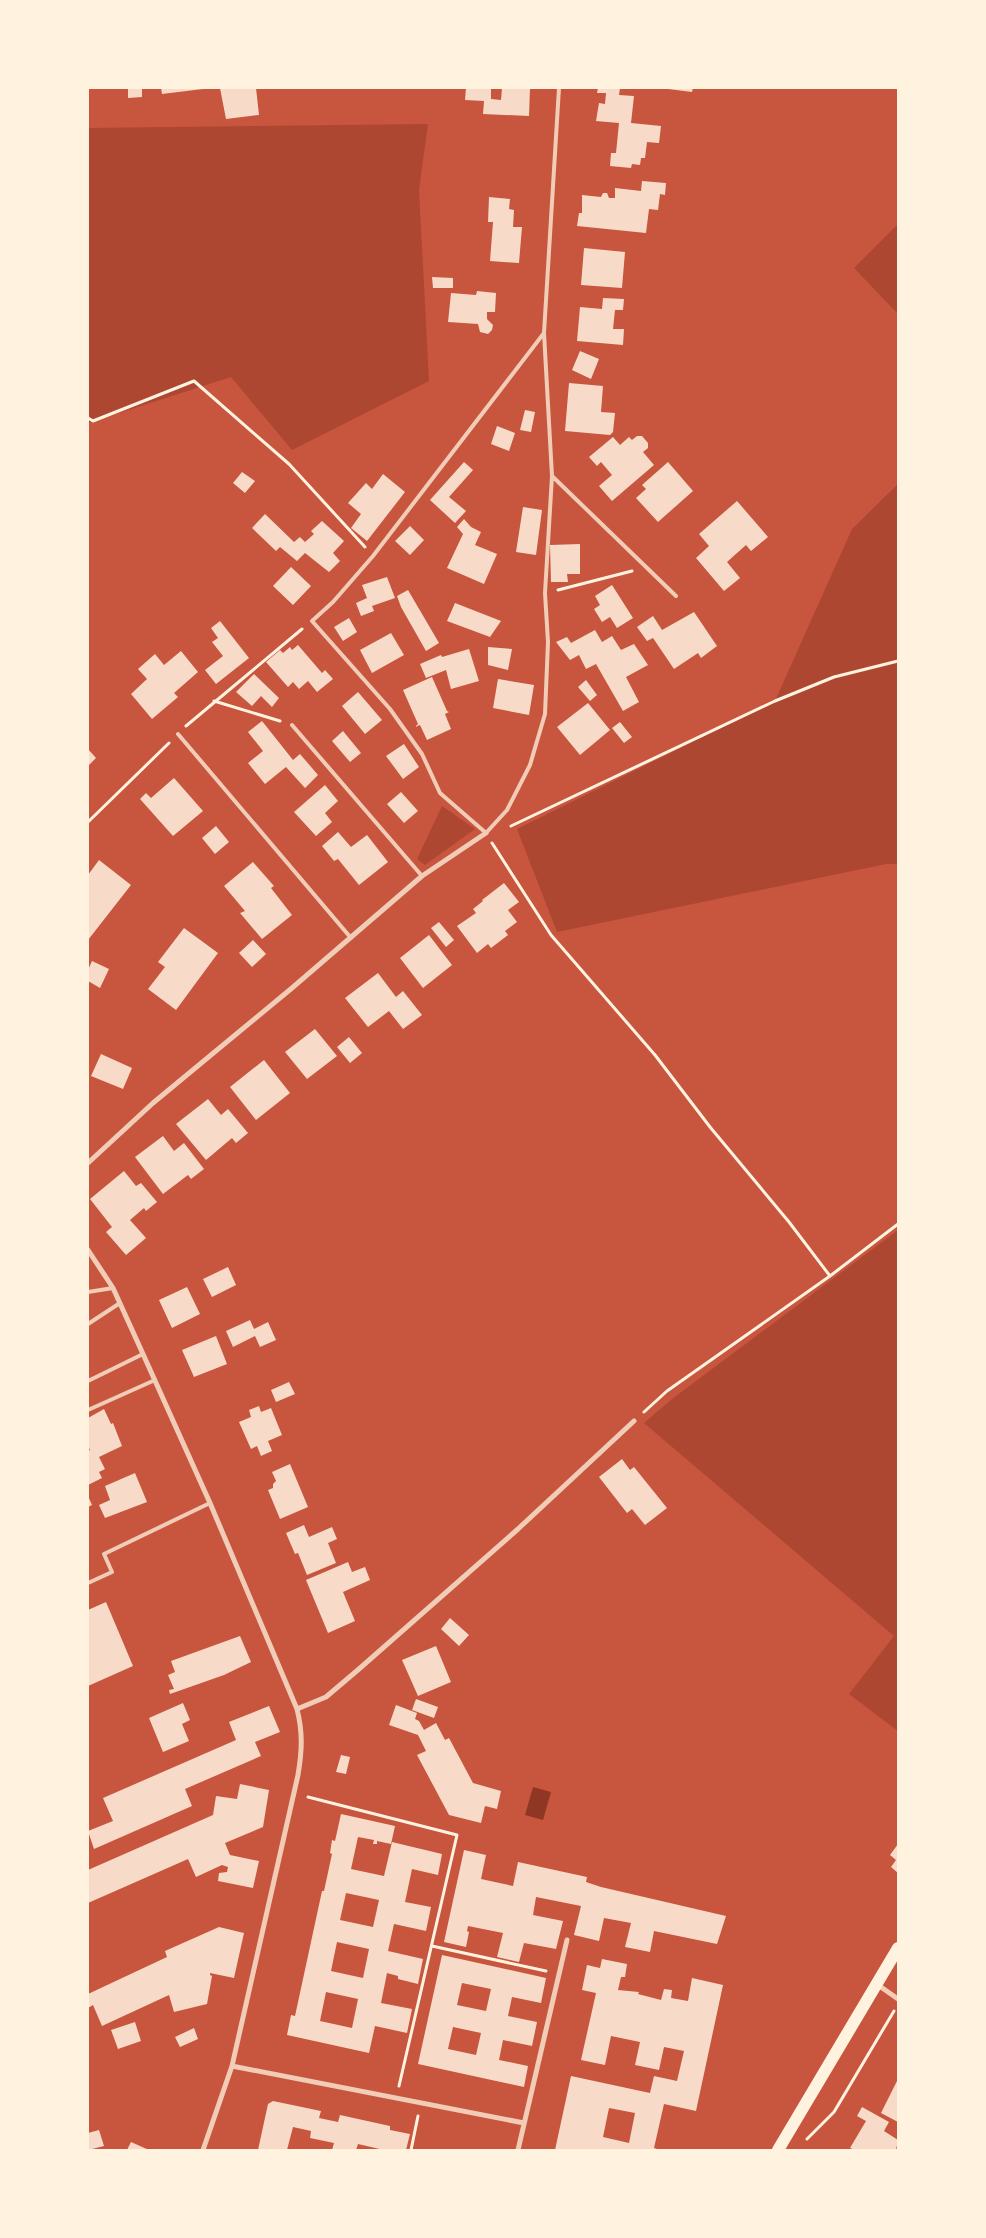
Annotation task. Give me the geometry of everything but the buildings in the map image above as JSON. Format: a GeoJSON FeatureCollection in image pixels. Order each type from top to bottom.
{"type":"FeatureCollection","features":[{"type":"Feature","properties":{"kind":"main road"},"geometry":{"type":"LineString","coordinates":[[778,2150],[898,1948]]}},
{"type":"Feature","properties":{"kind":"street"},"geometry":{"type":"LineString","coordinates":[[88,1163],[152,1103],[351,938],[422,876],[486,833]]}},
{"type":"Feature","properties":{"kind":"street"},"geometry":{"type":"LineString","coordinates":[[88,1250],[120,1303],[155,1380],[210,1503],[297,1709],[302,1728],[303,1748],[294,1793],[232,2066],[203,2150]]}},
{"type":"Feature","properties":{"kind":"street"},"geometry":{"type":"LineString","coordinates":[[297,1709],[326,1697],[346,1680],[518,1529],[634,1421]]}},
{"type":"Feature","properties":{"kind":"street"},"geometry":{"type":"LineString","coordinates":[[518,2150],[568,1940]]}},
{"type":"Feature","properties":{"kind":"street"},"geometry":{"type":"LineString","coordinates":[[877,1985],[898,1999]]}},
{"type":"Feature","properties":{"kind":"street"},"geometry":{"type":"LineString","coordinates":[[232,2066],[524,2123]]}},
{"type":"Feature","properties":{"kind":"lane"},"geometry":{"type":"LineString","coordinates":[[544,333],[373,556],[333,602],[312,621],[390,709],[422,754],[440,793],[486,833],[507,810],[530,766],[545,714],[548,642],[545,593],[552,476],[544,333],[559,88]]}},
{"type":"Feature","properties":{"kind":"lane"},"geometry":{"type":"LineString","coordinates":[[552,476],[676,596]]}},
{"type":"Feature","properties":{"kind":"lane"},"geometry":{"type":"LineString","coordinates":[[292,724],[422,876]]}},
{"type":"Feature","properties":{"kind":"lane"},"geometry":{"type":"LineString","coordinates":[[178,734],[351,938]]}},
{"type":"Feature","properties":{"kind":"lane"},"geometry":{"type":"LineString","coordinates":[[88,1292],[112,1288]]}},
{"type":"Feature","properties":{"kind":"lane"},"geometry":{"type":"LineString","coordinates":[[88,1324],[120,1303]]}},
{"type":"Feature","properties":{"kind":"lane"},"geometry":{"type":"LineString","coordinates":[[88,1381],[143,1354]]}},
{"type":"Feature","properties":{"kind":"lane"},"geometry":{"type":"LineString","coordinates":[[88,1410],[155,1380]]}},
{"type":"Feature","properties":{"kind":"lane"},"geometry":{"type":"LineString","coordinates":[[88,1583],[112,1572],[104,1554],[210,1503]]}},
{"type":"Feature","properties":{"kind":"path"},"geometry":{"type":"LineString","coordinates":[[88,418],[93,421],[194,381],[289,464],[373,556]]}},
{"type":"Feature","properties":{"kind":"path"},"geometry":{"type":"LineString","coordinates":[[545,593],[645,568]]}},
{"type":"Feature","properties":{"kind":"path"},"geometry":{"type":"LineString","coordinates":[[88,822],[214,701],[312,621]]}},
{"type":"Feature","properties":{"kind":"path"},"geometry":{"type":"LineString","coordinates":[[830,1276],[655,1055],[551,935],[486,833],[517,825],[775,701],[834,677],[898,661]]}},
{"type":"Feature","properties":{"kind":"path"},"geometry":{"type":"LineString","coordinates":[[214,701],[292,724]]}},
{"type":"Feature","properties":{"kind":"path"},"geometry":{"type":"LineString","coordinates":[[634,1421],[668,1391],[830,1276],[898,1224]]}},
{"type":"Feature","properties":{"kind":"path"},"geometry":{"type":"LineString","coordinates":[[294,1793],[457,1835],[396,2098]]}},
{"type":"Feature","properties":{"kind":"path"},"geometry":{"type":"LineString","coordinates":[[432,1946],[559,1974]]}},
{"type":"Feature","properties":{"kind":"path"},"geometry":{"type":"LineString","coordinates":[[805,2141],[834,2112],[898,2004]]}},
{"type":"Feature","properties":{"kind":"path"},"geometry":{"type":"LineString","coordinates":[[411,2150],[421,2103]]}},
{"type":"Feature","properties":{"kind":"shaded area"},"geometry":{"type":"Polygon","coordinates":[[[428,124],[419,190],[429,381],[292,450],[231,377],[88,423],[88,128],[428,124]]]}},
{"type":"Feature","properties":{"kind":"shaded area"},"geometry":{"type":"Polygon","coordinates":[[[898,224],[898,314],[854,268],[898,224]]]}},
{"type":"Feature","properties":{"kind":"shaded area"},"geometry":{"type":"Polygon","coordinates":[[[898,484],[898,864],[886,864],[557,932],[517,829],[775,701],[852,529],[898,484]]]}},
{"type":"Feature","properties":{"kind":"shaded area"},"geometry":{"type":"Polygon","coordinates":[[[442,806],[475,829],[425,865],[417,859],[442,806]]]}},
{"type":"Feature","properties":{"kind":"shaded area"},"geometry":{"type":"Polygon","coordinates":[[[898,1230],[898,1731],[849,1694],[894,1636],[644,1423],[672,1399],[898,1230]]]}},
{"type":"Feature","properties":{"kind":"shaded area"},"geometry":{"type":"Polygon","coordinates":[[[533,1787],[551,1792],[543,1820],[525,1815],[533,1787]]]}}]}
